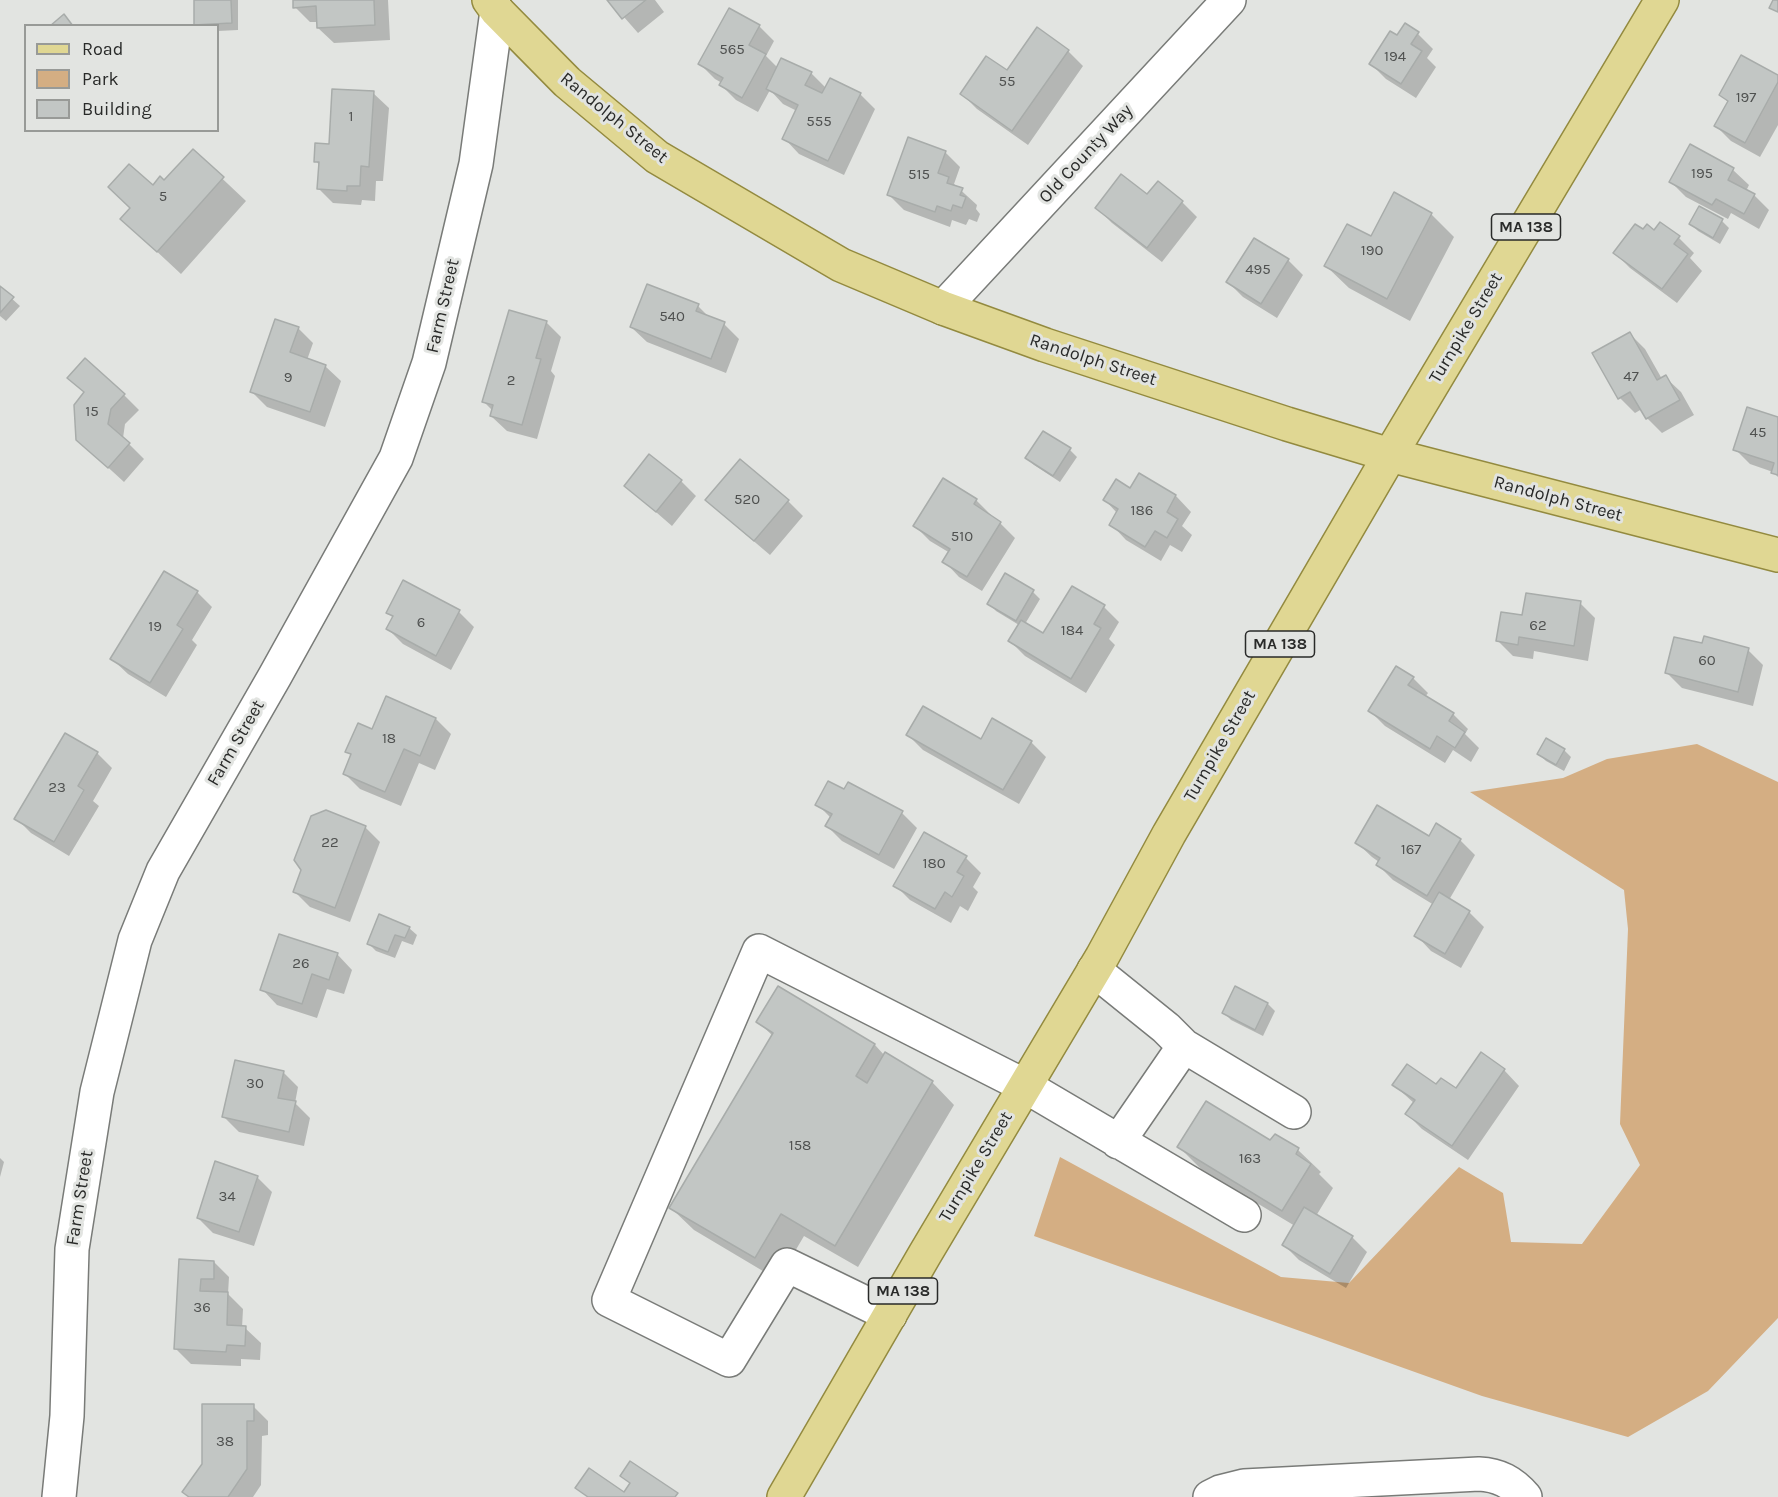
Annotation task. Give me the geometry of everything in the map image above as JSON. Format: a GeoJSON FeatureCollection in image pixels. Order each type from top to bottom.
{"type":"FeatureCollection","features":[{"type":"Feature","properties":{"kind":"main road","name":"Turnpike Street"},"geometry":{"type":"LineString","coordinates":[[784,1497],[1094,970],[1175,823],[1390,455],[1662,0]]}},
{"type":"Feature","properties":{"kind":"main road","name":"Randolph Street"},"geometry":{"type":"LineString","coordinates":[[493,6],[567,82],[657,157],[841,265],[943,308],[1045,345],[1276,421],[1390,455],[1778,555]]}},
{"type":"Feature","properties":{"kind":"street","name":"Old County Way"},"geometry":{"type":"LineString","coordinates":[[943,308],[1229,0]]}},
{"type":"Feature","properties":{"kind":"street","name":"Farm Street"},"geometry":{"type":"LineString","coordinates":[[59,1497],[67,1416],[72,1249],[97,1092],[135,940],[163,871],[396,458],[429,363],[476,164],[493,6]]}},
{"type":"Feature","properties":{"kind":"street"},"geometry":{"type":"LineString","coordinates":[[890,1314],[787,1265],[729,1360],[609,1300],[759,951],[1025,1086],[1244,1215]]}},
{"type":"Feature","properties":{"kind":"street"},"geometry":{"type":"LineString","coordinates":[[1094,970],[1166,1028],[1184,1046],[1294,1112]]}},
{"type":"Feature","properties":{"kind":"street"},"geometry":{"type":"LineString","coordinates":[[1118,1142],[1184,1046]]}},
{"type":"Feature","properties":{"kind":"street"},"geometry":{"type":"LineString","coordinates":[[1210,1497],[1244,1486],[1479,1473],[1501,1478],[1525,1497]]}},
{"type":"Feature","properties":{"kind":"green space"},"geometry":{"type":"Polygon","coordinates":[[[1697,744],[1778,782],[1778,1318],[1708,1391],[1628,1437],[1482,1396],[1034,1236],[1060,1157],[1281,1277],[1349,1283],[1459,1167],[1503,1193],[1511,1242],[1582,1244],[1640,1165],[1620,1124],[1628,929],[1624,890],[1470,792],[1563,778],[1607,759],[1697,744]]]}},
{"type":"Feature","properties":{"kind":"building"},"geometry":{"type":"Polygon","coordinates":[[[194,0],[231,0],[232,23],[194,24],[194,0]]]}},
{"type":"Feature","properties":{"kind":"building"},"geometry":{"type":"Polygon","coordinates":[[[293,0],[374,0],[375,25],[317,28],[316,6],[293,8],[293,0]]]}},
{"type":"Feature","properties":{"kind":"building"},"geometry":{"type":"Polygon","coordinates":[[[607,0],[646,0],[622,19],[607,0]]]}},
{"type":"Feature","properties":{"kind":"building"},"geometry":{"type":"Polygon","coordinates":[[[1773,0],[1778,0],[1778,12],[1769,8],[1773,0]]]}},
{"type":"Feature","properties":{"kind":"building"},"geometry":{"type":"Polygon","coordinates":[[[729,8],[760,25],[749,45],[766,54],[742,98],[719,85],[723,78],[698,64],[729,8]]]}},
{"type":"Feature","properties":{"kind":"building"},"geometry":{"type":"Polygon","coordinates":[[[64,14],[72,24],[52,24],[64,14]]]}},
{"type":"Feature","properties":{"kind":"building"},"geometry":{"type":"Polygon","coordinates":[[[1405,23],[1419,32],[1411,44],[1422,51],[1401,84],[1369,64],[1390,31],[1397,35],[1405,23]]]}},
{"type":"Feature","properties":{"kind":"building"},"geometry":{"type":"Polygon","coordinates":[[[1037,27],[1069,50],[1012,131],[960,94],[986,56],[1007,70],[1037,27]]]}},
{"type":"Feature","properties":{"kind":"building"},"geometry":{"type":"Polygon","coordinates":[[[1741,55],[1778,75],[1778,82],[1745,143],[1714,126],[1728,101],[1719,95],[1741,55]]]}},
{"type":"Feature","properties":{"kind":"building"},"geometry":{"type":"Polygon","coordinates":[[[781,58],[812,72],[805,85],[822,93],[830,78],[861,93],[828,161],[782,139],[798,105],[766,89],[781,58]]]}},
{"type":"Feature","properties":{"kind":"building"},"geometry":{"type":"Polygon","coordinates":[[[332,89],[374,91],[369,167],[361,166],[360,186],[347,186],[347,191],[317,189],[319,162],[314,162],[315,143],[329,144],[332,89]]]}},
{"type":"Feature","properties":{"kind":"building"},"geometry":{"type":"Polygon","coordinates":[[[908,137],[946,151],[938,173],[949,177],[947,183],[963,188],[960,195],[966,197],[962,208],[953,205],[951,211],[937,206],[935,212],[887,195],[908,137]]]}},
{"type":"Feature","properties":{"kind":"building"},"geometry":{"type":"Polygon","coordinates":[[[1690,144],[1734,168],[1728,180],[1755,194],[1744,214],[1716,199],[1712,205],[1669,182],[1690,144]]]}},
{"type":"Feature","properties":{"kind":"building"},"geometry":{"type":"Polygon","coordinates":[[[193,149],[224,177],[157,252],[120,219],[130,208],[108,187],[129,164],[153,185],[160,176],[164,180],[193,149]]]}},
{"type":"Feature","properties":{"kind":"building"},"geometry":{"type":"Polygon","coordinates":[[[1121,174],[1147,194],[1158,181],[1183,201],[1147,248],[1095,208],[1121,174]]]}},
{"type":"Feature","properties":{"kind":"building"},"geometry":{"type":"Polygon","coordinates":[[[1394,192],[1432,213],[1387,299],[1324,266],[1347,224],[1371,236],[1394,192]]]}},
{"type":"Feature","properties":{"kind":"building"},"geometry":{"type":"Polygon","coordinates":[[[1699,206],[1723,219],[1713,238],[1689,224],[1699,206]]]}},
{"type":"Feature","properties":{"kind":"building"},"geometry":{"type":"Polygon","coordinates":[[[1660,222],[1680,236],[1674,244],[1688,254],[1662,289],[1613,253],[1635,224],[1643,229],[1647,224],[1654,230],[1660,222]]]}},
{"type":"Feature","properties":{"kind":"building"},"geometry":{"type":"Polygon","coordinates":[[[1254,238],[1289,259],[1261,304],[1226,282],[1254,238]]]}},
{"type":"Feature","properties":{"kind":"building"},"geometry":{"type":"Polygon","coordinates":[[[647,284],[699,304],[696,311],[725,322],[711,359],[630,327],[647,284]]]}},
{"type":"Feature","properties":{"kind":"building"},"geometry":{"type":"Polygon","coordinates":[[[0,286],[14,297],[0,313],[0,286]]]}},
{"type":"Feature","properties":{"kind":"building"},"geometry":{"type":"Polygon","coordinates":[[[509,310],[547,321],[536,358],[541,359],[522,425],[490,416],[493,405],[482,402],[509,310]]]}},
{"type":"Feature","properties":{"kind":"building"},"geometry":{"type":"Polygon","coordinates":[[[275,319],[299,327],[290,352],[326,365],[310,412],[250,392],[275,319]]]}},
{"type":"Feature","properties":{"kind":"building"},"geometry":{"type":"Polygon","coordinates":[[[1630,332],[1657,380],[1666,375],[1680,400],[1646,419],[1630,392],[1618,399],[1592,353],[1630,332]]]}},
{"type":"Feature","properties":{"kind":"building"},"geometry":{"type":"Polygon","coordinates":[[[85,358],[125,394],[111,409],[108,424],[130,443],[108,468],[76,440],[74,405],[84,392],[67,378],[85,358]]]}},
{"type":"Feature","properties":{"kind":"building"},"geometry":{"type":"Polygon","coordinates":[[[1747,407],[1778,417],[1778,475],[1771,473],[1774,463],[1733,450],[1747,407]]]}},
{"type":"Feature","properties":{"kind":"building"},"geometry":{"type":"Polygon","coordinates":[[[1043,431],[1071,448],[1053,476],[1025,458],[1043,431]]]}},
{"type":"Feature","properties":{"kind":"building"},"geometry":{"type":"Polygon","coordinates":[[[649,454],[682,480],[656,512],[624,486],[649,454]]]}},
{"type":"Feature","properties":{"kind":"building"},"geometry":{"type":"Polygon","coordinates":[[[740,459],[789,500],[754,541],[705,500],[740,459]]]}},
{"type":"Feature","properties":{"kind":"building"},"geometry":{"type":"Polygon","coordinates":[[[1139,473],[1176,495],[1167,512],[1178,519],[1167,538],[1155,531],[1145,547],[1109,525],[1118,509],[1103,500],[1116,479],[1130,488],[1139,473]]]}},
{"type":"Feature","properties":{"kind":"building"},"geometry":{"type":"Polygon","coordinates":[[[943,478],[977,499],[974,504],[1001,522],[967,577],[942,562],[950,549],[913,526],[943,478]]]}},
{"type":"Feature","properties":{"kind":"building"},"geometry":{"type":"Polygon","coordinates":[[[164,571],[198,591],[177,625],[183,629],[150,683],[110,659],[164,571]]]}},
{"type":"Feature","properties":{"kind":"building"},"geometry":{"type":"Polygon","coordinates":[[[1005,573],[1034,590],[1016,621],[987,604],[1005,573]]]}},
{"type":"Feature","properties":{"kind":"building"},"geometry":{"type":"Polygon","coordinates":[[[403,580],[460,610],[436,656],[386,629],[393,616],[386,613],[403,580]]]}},
{"type":"Feature","properties":{"kind":"building"},"geometry":{"type":"Polygon","coordinates":[[[1072,586],[1105,605],[1094,624],[1101,628],[1071,679],[1008,641],[1021,620],[1043,633],[1072,586]]]}},
{"type":"Feature","properties":{"kind":"building"},"geometry":{"type":"Polygon","coordinates":[[[1526,593],[1581,601],[1574,646],[1519,637],[1518,645],[1496,641],[1501,612],[1522,615],[1526,593]]]}},
{"type":"Feature","properties":{"kind":"building"},"geometry":{"type":"Polygon","coordinates":[[[1704,636],[1749,648],[1738,692],[1665,673],[1674,637],[1702,643],[1704,636]]]}},
{"type":"Feature","properties":{"kind":"building"},"geometry":{"type":"Polygon","coordinates":[[[1396,666],[1414,677],[1408,685],[1454,713],[1449,721],[1465,732],[1455,748],[1437,736],[1430,749],[1368,711],[1396,666]]]}},
{"type":"Feature","properties":{"kind":"building"},"geometry":{"type":"Polygon","coordinates":[[[386,696],[436,718],[420,756],[404,749],[385,792],[343,774],[351,754],[345,752],[358,723],[372,729],[386,696]]]}},
{"type":"Feature","properties":{"kind":"building"},"geometry":{"type":"Polygon","coordinates":[[[923,706],[981,739],[992,718],[1032,741],[1003,790],[906,735],[923,706]]]}},
{"type":"Feature","properties":{"kind":"building"},"geometry":{"type":"Polygon","coordinates":[[[65,733],[98,752],[78,786],[84,790],[54,842],[14,819],[65,733]]]}},
{"type":"Feature","properties":{"kind":"building"},"geometry":{"type":"Polygon","coordinates":[[[1546,738],[1565,749],[1556,765],[1537,754],[1546,738]]]}},
{"type":"Feature","properties":{"kind":"building"},"geometry":{"type":"Polygon","coordinates":[[[828,781],[844,789],[848,782],[903,811],[879,855],[825,826],[832,814],[815,805],[828,781]]]}},
{"type":"Feature","properties":{"kind":"building"},"geometry":{"type":"Polygon","coordinates":[[[1377,805],[1429,836],[1436,823],[1461,839],[1427,896],[1376,865],[1380,858],[1355,843],[1377,805]]]}},
{"type":"Feature","properties":{"kind":"building"},"geometry":{"type":"Polygon","coordinates":[[[326,810],[366,826],[335,908],[293,892],[301,870],[294,860],[311,816],[326,810]]]}},
{"type":"Feature","properties":{"kind":"building"},"geometry":{"type":"Polygon","coordinates":[[[924,832],[967,856],[957,872],[964,876],[952,897],[945,892],[935,909],[893,886],[924,832]]]}},
{"type":"Feature","properties":{"kind":"building"},"geometry":{"type":"Polygon","coordinates":[[[1439,892],[1470,911],[1445,954],[1414,936],[1439,892]]]}},
{"type":"Feature","properties":{"kind":"building"},"geometry":{"type":"Polygon","coordinates":[[[379,914],[410,927],[405,938],[395,935],[388,952],[367,944],[379,914]]]}},
{"type":"Feature","properties":{"kind":"building"},"geometry":{"type":"Polygon","coordinates":[[[279,934],[338,953],[329,980],[312,974],[302,1004],[260,990],[279,934]]]}},
{"type":"Feature","properties":{"kind":"building"},"geometry":{"type":"Polygon","coordinates":[[[778,986],[875,1044],[856,1076],[867,1083],[885,1052],[933,1081],[835,1246],[781,1214],[755,1258],[669,1208],[773,1033],[756,1022],[778,986]]]}},
{"type":"Feature","properties":{"kind":"building"},"geometry":{"type":"Polygon","coordinates":[[[1235,986],[1268,1003],[1255,1030],[1222,1013],[1235,986]]]}},
{"type":"Feature","properties":{"kind":"building"},"geometry":{"type":"Polygon","coordinates":[[[1481,1052],[1505,1069],[1452,1146],[1405,1114],[1415,1100],[1392,1085],[1407,1064],[1436,1084],[1441,1078],[1456,1088],[1481,1052]]]}},
{"type":"Feature","properties":{"kind":"building"},"geometry":{"type":"Polygon","coordinates":[[[235,1060],[284,1071],[278,1098],[296,1101],[289,1132],[222,1117],[235,1060]]]}},
{"type":"Feature","properties":{"kind":"building"},"geometry":{"type":"Polygon","coordinates":[[[1206,1101],[1270,1140],[1275,1134],[1299,1148],[1296,1154],[1311,1164],[1282,1211],[1177,1147],[1206,1101]]]}},
{"type":"Feature","properties":{"kind":"building"},"geometry":{"type":"Polygon","coordinates":[[[215,1161],[258,1176],[239,1232],[197,1218],[215,1161]]]}},
{"type":"Feature","properties":{"kind":"building"},"geometry":{"type":"Polygon","coordinates":[[[1304,1207],[1353,1236],[1330,1274],[1282,1245],[1304,1207]]]}},
{"type":"Feature","properties":{"kind":"building"},"geometry":{"type":"Polygon","coordinates":[[[179,1259],[214,1261],[214,1279],[201,1279],[200,1291],[228,1292],[227,1325],[246,1326],[245,1346],[227,1345],[226,1352],[174,1349],[179,1259]]]}},
{"type":"Feature","properties":{"kind":"building"},"geometry":{"type":"Polygon","coordinates":[[[202,1404],[254,1404],[254,1421],[247,1421],[247,1469],[228,1497],[189,1497],[182,1492],[202,1464],[202,1404]]]}},
{"type":"Feature","properties":{"kind":"building"},"geometry":{"type":"Polygon","coordinates":[[[630,1461],[678,1493],[675,1497],[588,1497],[575,1488],[589,1468],[624,1492],[630,1483],[620,1476],[630,1461]]]}}]}
